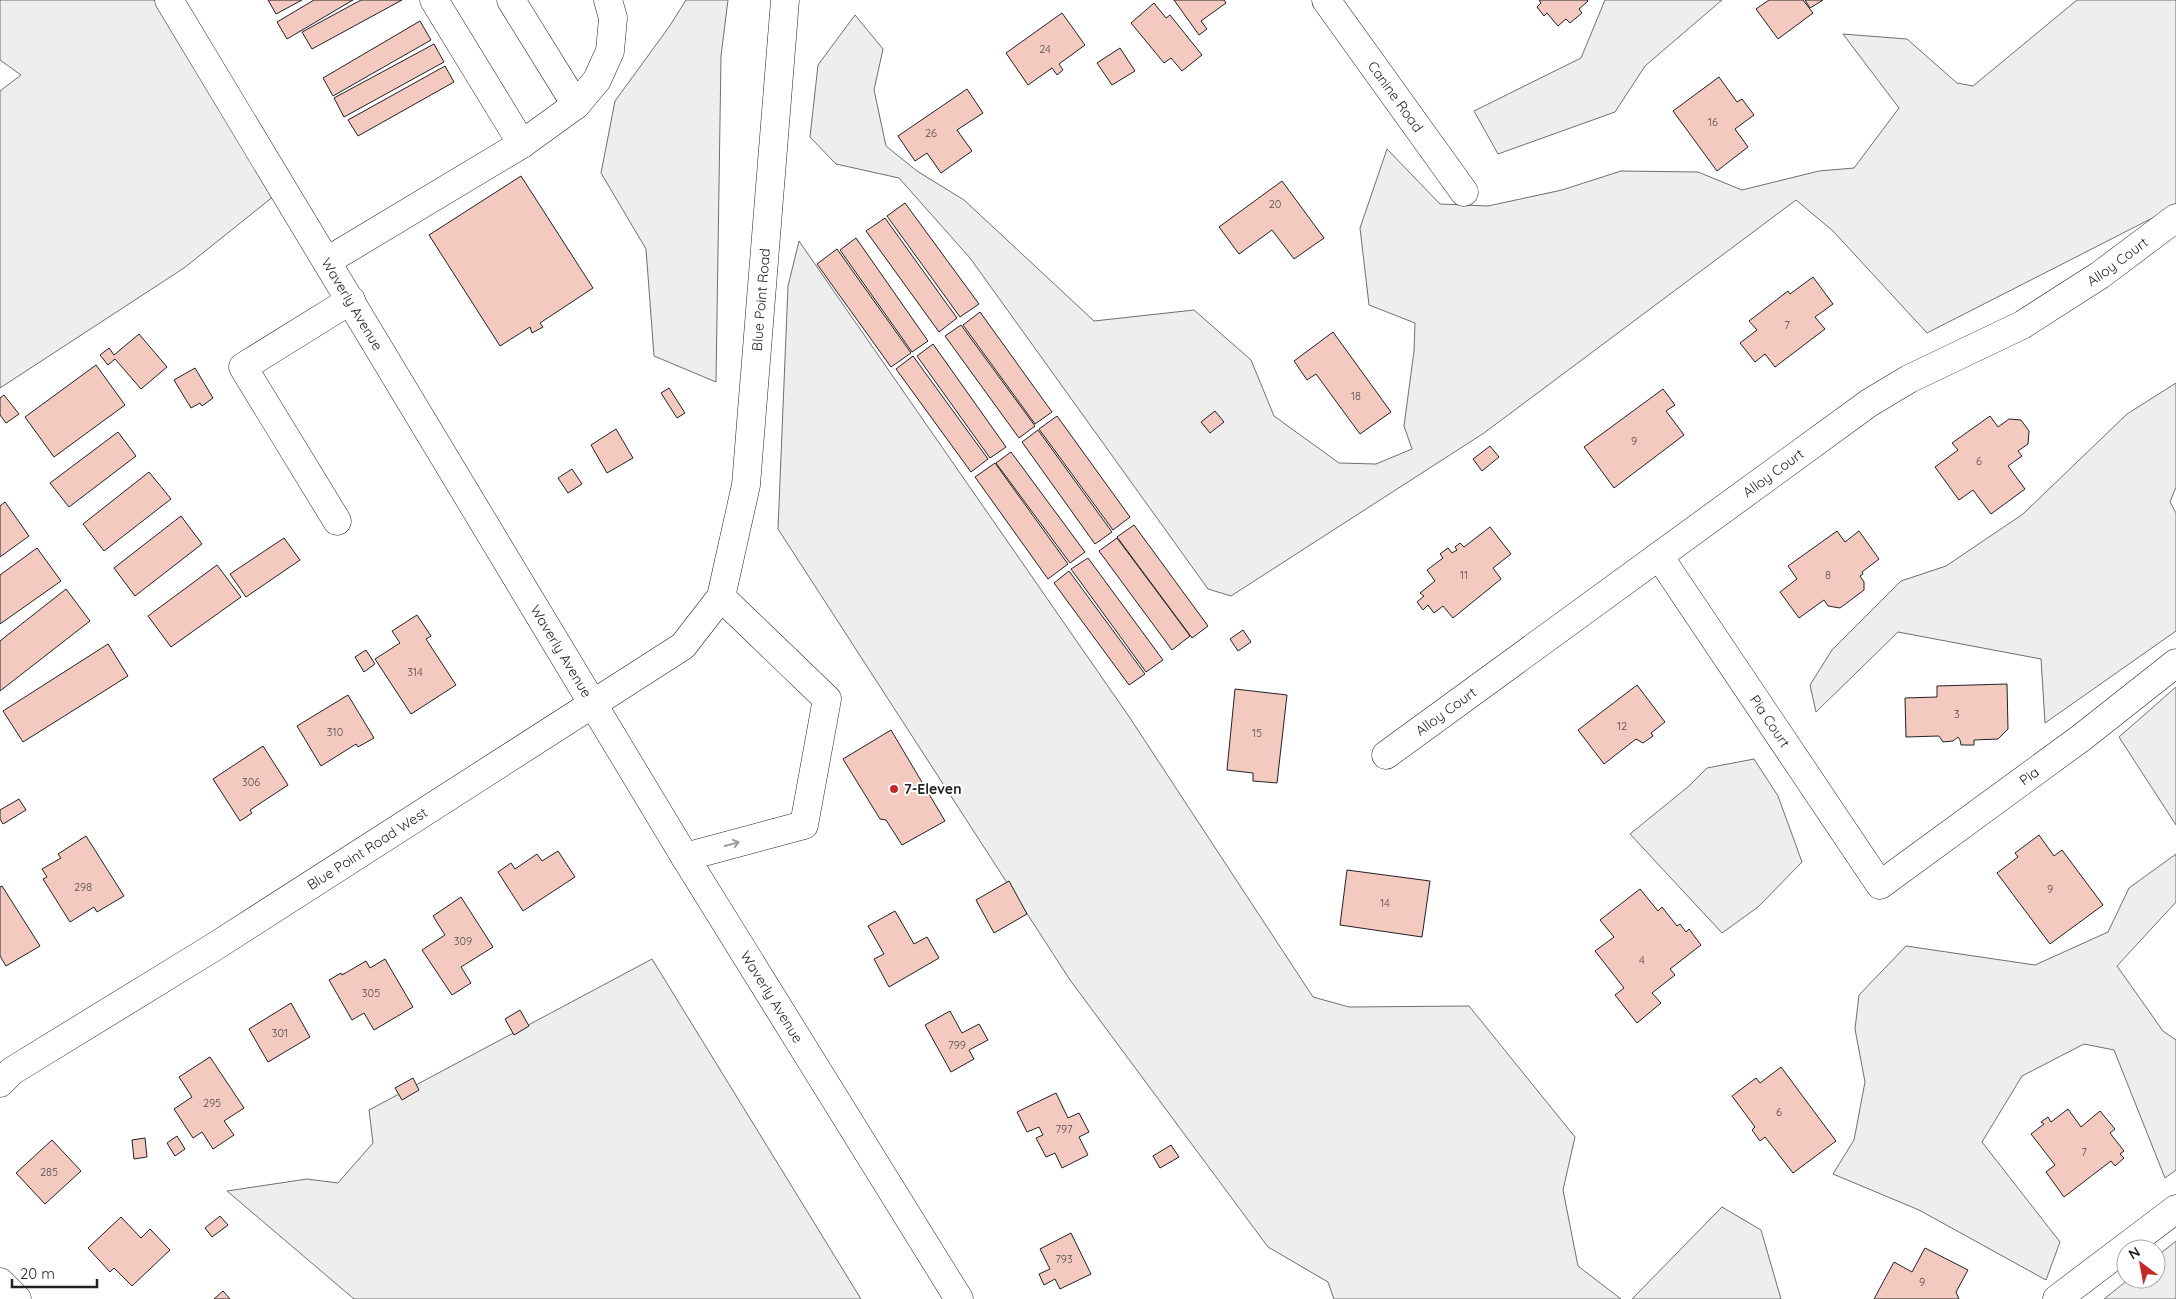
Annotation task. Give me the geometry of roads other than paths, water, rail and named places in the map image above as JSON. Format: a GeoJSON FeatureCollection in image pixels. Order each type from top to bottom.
{"type":"FeatureCollection","features":[{"type":"Feature","properties":{"kind":"street","name":"Waverly Avenue"},"geometry":{"type":"LineString","coordinates":[[169,0],[685,857],[959,1299]]}},
{"type":"Feature","properties":{"kind":"street"},"geometry":{"type":"LineString","coordinates":[[434,0],[522,144]]}},
{"type":"Feature","properties":{"kind":"street"},"geometry":{"type":"LineString","coordinates":[[511,0],[576,105]]}},
{"type":"Feature","properties":{"kind":"street"},"geometry":{"type":"LineString","coordinates":[[327,261],[522,144],[576,105],[597,80],[610,51],[613,18],[608,0]]}},
{"type":"Feature","properties":{"kind":"street","name":"Canine Road"},"geometry":{"type":"LineString","coordinates":[[1326,0],[1464,192]]}},
{"type":"Feature","properties":{"kind":"street","name":"Blue Point Road"},"geometry":{"type":"LineString","coordinates":[[721,598],[746,485],[790,5]]}},
{"type":"Feature","properties":{"kind":"street","name":"Alloy Court"},"geometry":{"type":"LineString","coordinates":[[1386,755],[1869,403],[1909,379],[2022,325],[2100,275],[2176,218]]}},
{"type":"Feature","properties":{"kind":"street"},"geometry":{"type":"LineString","coordinates":[[337,521],[242,367],[351,300]]}},
{"type":"Feature","properties":{"kind":"street","name":"Pia Court"},"geometry":{"type":"LineString","coordinates":[[1659,556],[1880,885]]}},
{"type":"Feature","properties":{"kind":"street"},"geometry":{"type":"LineString","coordinates":[[685,857],[804,825],[827,699],[721,598]]}},
{"type":"Feature","properties":{"kind":"street","name":"Blue Point Road West"},"geometry":{"type":"LineString","coordinates":[[0,1083],[12,1071],[214,947],[683,646],[721,598]]}},
{"type":"Feature","properties":{"kind":"street","name":"Pia"},"geometry":{"type":"LineString","coordinates":[[1880,885],[2081,738],[2176,664]]}},
{"type":"Feature","properties":{"kind":"street"},"geometry":{"type":"LineString","coordinates":[[2056,1299],[2176,1209]]}},
{"type":"Feature","properties":{"kind":"street"},"geometry":{"type":"LineString","coordinates":[[0,1282],[17,1299]]}},
{"type":"Feature","properties":{"kind":"place","name":"7-Eleven"},"geometry":{"type":"Point","coordinates":[894,789]}}]}
